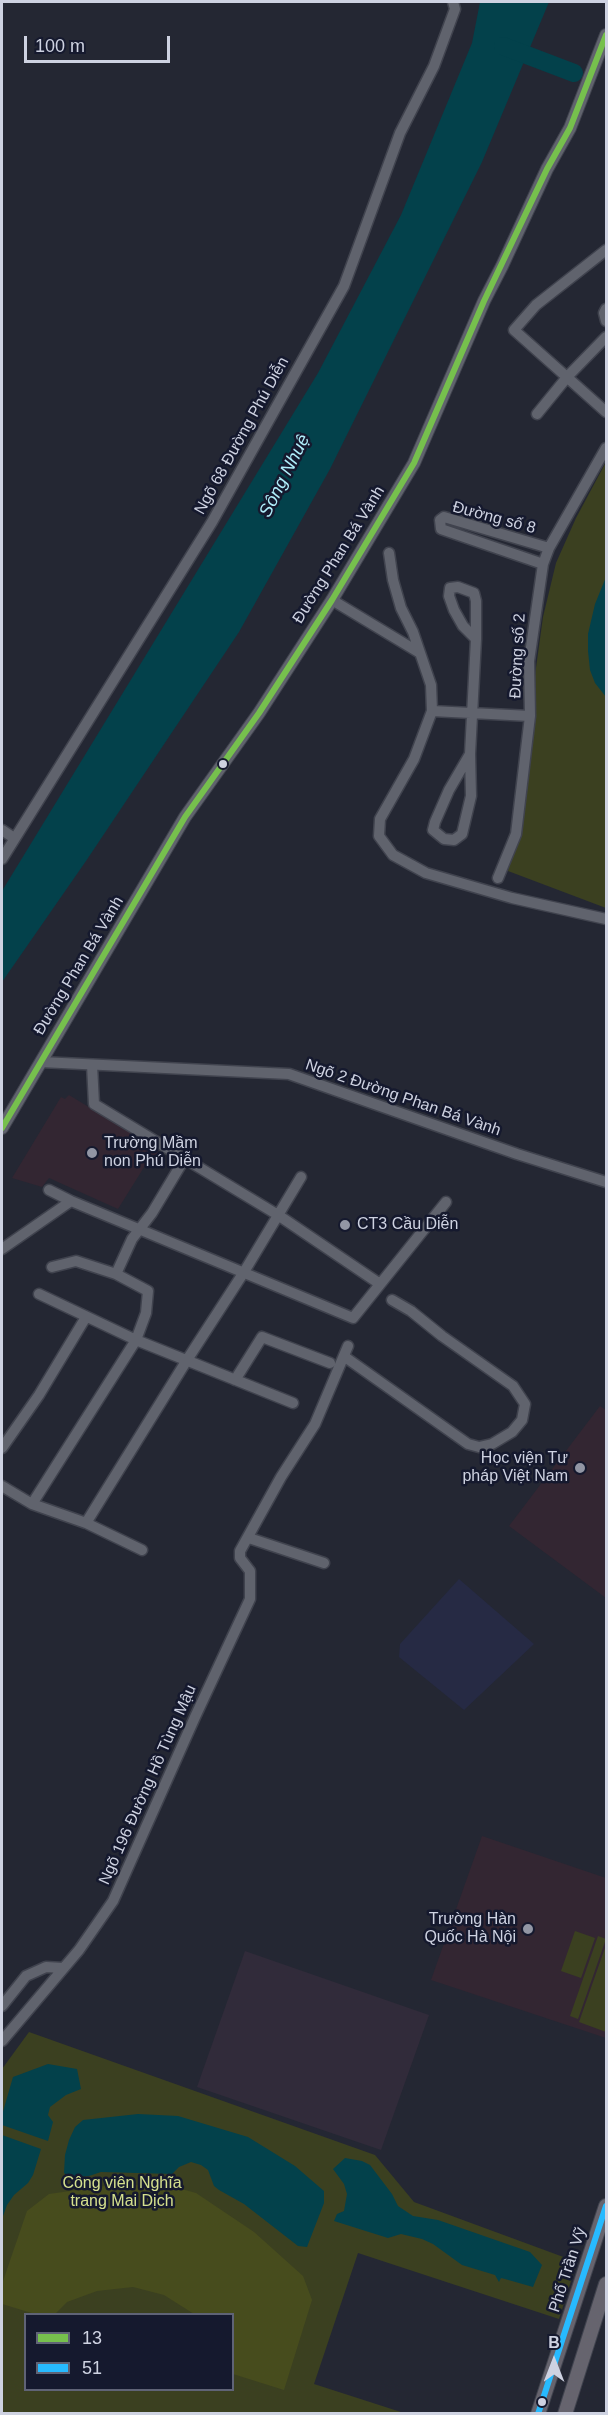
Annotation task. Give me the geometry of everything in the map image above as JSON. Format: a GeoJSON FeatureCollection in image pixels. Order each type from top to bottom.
{"type":"FeatureCollection","features":[{"type":"Feature","properties":{"kind":"main road","name":"Phố Trần Vỹ"},"geometry":{"type":"LineString","coordinates":[[538,2414],[606,2205]]}},
{"type":"Feature","properties":{"kind":"main road"},"geometry":{"type":"LineString","coordinates":[[565,2414],[606,2284]]}},
{"type":"Feature","properties":{"kind":"street","name":"Ngõ 68 Đường Phú Diễn"},"geometry":{"type":"LineString","coordinates":[[2,858],[212,522],[344,286],[400,134],[434,66],[455,9],[453,2]]}},
{"type":"Feature","properties":{"kind":"street","name":"Đường Phan Bá Vành"},"geometry":{"type":"LineString","coordinates":[[2,1128],[185,817],[259,713],[332,600],[414,463],[484,301],[547,168],[570,128],[606,35]]}},
{"type":"Feature","properties":{"kind":"street"},"geometry":{"type":"LineString","coordinates":[[606,250],[536,305],[514,330],[606,412]]}},
{"type":"Feature","properties":{"kind":"street"},"geometry":{"type":"LineString","coordinates":[[606,309],[604,313],[606,321]]}},
{"type":"Feature","properties":{"kind":"street"},"geometry":{"type":"LineString","coordinates":[[537,414],[568,376],[606,337]]}},
{"type":"Feature","properties":{"kind":"street","name":"Đường số 2"},"geometry":{"type":"LineString","coordinates":[[498,878],[516,834],[530,716],[530,661],[543,564],[549,548],[606,448]]}},
{"type":"Feature","properties":{"kind":"street","name":"Đường số 8"},"geometry":{"type":"LineString","coordinates":[[543,564],[441,529],[441,520],[444,517],[549,548]]}},
{"type":"Feature","properties":{"kind":"street"},"geometry":{"type":"LineString","coordinates":[[389,553],[393,580],[401,608],[413,632],[431,685],[432,711],[414,759],[380,819],[379,836],[393,855],[426,873],[512,898],[606,919]]}},
{"type":"Feature","properties":{"kind":"street"},"geometry":{"type":"LineString","coordinates":[[332,600],[420,652]]}},
{"type":"Feature","properties":{"kind":"street"},"geometry":{"type":"LineString","coordinates":[[470,754],[449,790],[435,822],[433,830],[444,839],[454,840],[462,834],[471,796],[470,754],[476,639]]}},
{"type":"Feature","properties":{"kind":"street"},"geometry":{"type":"LineString","coordinates":[[432,711],[530,716]]}},
{"type":"Feature","properties":{"kind":"street"},"geometry":{"type":"LineString","coordinates":[[2,830],[14,838]]}},
{"type":"Feature","properties":{"kind":"street","name":"Ngõ 2 Đường Phan Bá Vành"},"geometry":{"type":"LineString","coordinates":[[41,1062],[289,1074],[606,1182]]}},
{"type":"Feature","properties":{"kind":"street"},"geometry":{"type":"LineString","coordinates":[[92,1065],[94,1104],[278,1215],[380,1284]]}},
{"type":"Feature","properties":{"kind":"street"},"geometry":{"type":"LineString","coordinates":[[116,1274],[132,1239],[152,1213],[185,1158]]}},
{"type":"Feature","properties":{"kind":"street"},"geometry":{"type":"LineString","coordinates":[[86,1523],[301,1177]]}},
{"type":"Feature","properties":{"kind":"street"},"geometry":{"type":"LineString","coordinates":[[49,1190],[353,1318],[446,1202]]}},
{"type":"Feature","properties":{"kind":"street"},"geometry":{"type":"LineString","coordinates":[[2,1249],[71,1201]]}},
{"type":"Feature","properties":{"kind":"street"},"geometry":{"type":"LineString","coordinates":[[32,1504],[136,1340],[146,1313],[148,1291],[116,1274],[76,1261],[52,1267]]}},
{"type":"Feature","properties":{"kind":"street"},"geometry":{"type":"LineString","coordinates":[[39,1294],[136,1340],[292,1403]]}},
{"type":"Feature","properties":{"kind":"street"},"geometry":{"type":"LineString","coordinates":[[345,1357],[468,1444],[478,1447],[492,1444],[512,1432],[522,1420],[525,1404],[513,1386],[449,1342],[411,1311],[392,1300]]}},
{"type":"Feature","properties":{"kind":"street"},"geometry":{"type":"LineString","coordinates":[[2,1448],[39,1395],[86,1317]]}},
{"type":"Feature","properties":{"kind":"street"},"geometry":{"type":"LineString","coordinates":[[235,1380],[262,1337],[330,1364]]}},
{"type":"Feature","properties":{"kind":"street"},"geometry":{"type":"LineString","coordinates":[[324,1563],[249,1538],[281,1477],[315,1424],[348,1346]]}},
{"type":"Feature","properties":{"kind":"street"},"geometry":{"type":"LineString","coordinates":[[2,1486],[32,1504],[86,1523],[142,1550]]}},
{"type":"Feature","properties":{"kind":"street","name":"Ngõ 196 Đường Hồ Tùng Mậu"},"geometry":{"type":"LineString","coordinates":[[2,2041],[79,1950],[112,1901],[250,1599],[250,1571],[240,1558],[240,1551],[249,1538]]}},
{"type":"Feature","properties":{"kind":"street"},"geometry":{"type":"LineString","coordinates":[[2,2006],[26,1976],[46,1967],[63,1968]]}},
{"type":"Feature","properties":{"kind":"shaded area","name":"Trường Mầm non Phú Diễn"},"geometry":{"type":"Polygon","coordinates":[[[69,1095],[159,1150],[154,1158],[151,1156],[118,1209],[49,1178],[42,1187],[12,1178],[61,1097],[65,1099],[69,1095]]]}},
{"type":"Feature","properties":{"kind":"shaded area","name":"Học viện Tư pháp Việt Nam"},"geometry":{"type":"Polygon","coordinates":[[[600,1406],[606,1410],[606,1598],[509,1526],[600,1406]]]}},
{"type":"Feature","properties":{"kind":"shaded area"},"geometry":{"type":"Polygon","coordinates":[[[459,1579],[534,1644],[464,1710],[399,1657],[400,1644],[459,1579]]]}},
{"type":"Feature","properties":{"kind":"shaded area","name":"Trường Hàn Quốc Hà Nội"},"geometry":{"type":"Polygon","coordinates":[[[482,1836],[606,1878],[606,2038],[431,1980],[482,1836]]]}},
{"type":"Feature","properties":{"kind":"shaded area"},"geometry":{"type":"Polygon","coordinates":[[[245,1951],[429,2015],[381,2150],[197,2087],[245,1951]]]}},
{"type":"Feature","properties":{"kind":"green space"},"geometry":{"type":"Polygon","coordinates":[[[606,462],[606,908],[508,871],[543,617],[556,563],[576,518],[606,462]]]}},
{"type":"Feature","properties":{"kind":"green space"},"geometry":{"type":"Polygon","coordinates":[[[575,1931],[595,1938],[581,1978],[561,1971],[575,1931]]]}},
{"type":"Feature","properties":{"kind":"green space"},"geometry":{"type":"Polygon","coordinates":[[[598,1936],[606,1939],[578,2019],[570,2016],[598,1936]]]}},
{"type":"Feature","properties":{"kind":"green space"},"geometry":{"type":"Polygon","coordinates":[[[606,1945],[606,2032],[579,2022],[606,1945]]]}},
{"type":"Feature","properties":{"kind":"green space","name":"Công viên Nghĩa trang Mai Dịch"},"geometry":{"type":"Polygon","coordinates":[[[29,2032],[375,2155],[414,2202],[577,2262],[559,2319],[358,2253],[314,2384],[404,2413],[2,2413],[2,2069],[29,2032]]]}},
{"type":"Feature","properties":{"kind":"green space"},"geometry":{"type":"Polygon","coordinates":[[[119,2184],[178,2188],[196,2193],[254,2232],[303,2276],[312,2300],[284,2390],[234,2374],[234,2313],[192,2313],[164,2295],[133,2287],[97,2291],[67,2302],[56,2313],[32,2313],[2,2304],[2,2284],[27,2211],[49,2194],[119,2184]]]}},
{"type":"Feature","properties":{"kind":"water","name":"Sông Nhuệ"},"geometry":{"type":"Polygon","coordinates":[[[480,2],[549,2],[482,162],[330,469],[239,632],[2,982],[2,891],[318,373],[401,215],[472,43],[480,2]]]}},
{"type":"Feature","properties":{"kind":"water"},"geometry":{"type":"Polygon","coordinates":[[[606,577],[606,697],[595,683],[590,670],[588,634],[595,604],[606,577]]]}},
{"type":"Feature","properties":{"kind":"water"},"geometry":{"type":"Polygon","coordinates":[[[48,2064],[77,2069],[81,2089],[66,2095],[50,2107],[48,2115],[53,2122],[48,2141],[2,2125],[2,2115],[13,2077],[48,2064]]]}},
{"type":"Feature","properties":{"kind":"water"},"geometry":{"type":"Polygon","coordinates":[[[138,2114],[178,2116],[248,2137],[295,2166],[324,2191],[324,2203],[307,2247],[298,2246],[244,2204],[219,2190],[214,2186],[208,2170],[201,2165],[191,2162],[179,2167],[172,2174],[101,2172],[70,2178],[64,2173],[69,2140],[75,2127],[83,2120],[138,2114]]]}},
{"type":"Feature","properties":{"kind":"water"},"geometry":{"type":"Polygon","coordinates":[[[2,2135],[41,2149],[33,2175],[28,2183],[14,2195],[2,2219],[2,2135]]]}},
{"type":"Feature","properties":{"kind":"water"},"geometry":{"type":"Polygon","coordinates":[[[345,2158],[370,2165],[392,2194],[398,2206],[413,2216],[438,2220],[530,2252],[542,2265],[533,2287],[501,2278],[499,2282],[495,2275],[462,2265],[433,2244],[422,2239],[401,2234],[388,2238],[334,2221],[337,2214],[344,2211],[347,2194],[344,2184],[333,2169],[345,2158]]]}},
{"type":"Feature","properties":{"kind":"waterway"},"geometry":{"type":"LineString","coordinates":[[503,46],[574,73]]}},
{"type":"Feature","properties":{"kind":"transit line","name":"13"},"geometry":{"type":"LineString","coordinates":[[2,1128],[185,817],[259,713],[332,600],[414,463],[484,301],[547,169],[570,128],[606,35]]}},
{"type":"Feature","properties":{"kind":"transit line","name":"51"},"geometry":{"type":"LineString","coordinates":[[538,2414],[606,2206]]}},
{"type":"Feature","properties":{"kind":"place","name":"Trường Mầm non Phú Diễn"},"geometry":{"type":"Point","coordinates":[92,1153]}},
{"type":"Feature","properties":{"kind":"place","name":"CT3 Cầu Diễn"},"geometry":{"type":"Point","coordinates":[345,1225]}},
{"type":"Feature","properties":{"kind":"place","name":"Học viện Tư pháp Việt Nam"},"geometry":{"type":"Point","coordinates":[580,1468]}},
{"type":"Feature","properties":{"kind":"place","name":"Trường Hàn Quốc Hà Nội"},"geometry":{"type":"Point","coordinates":[528,1929]}}]}
